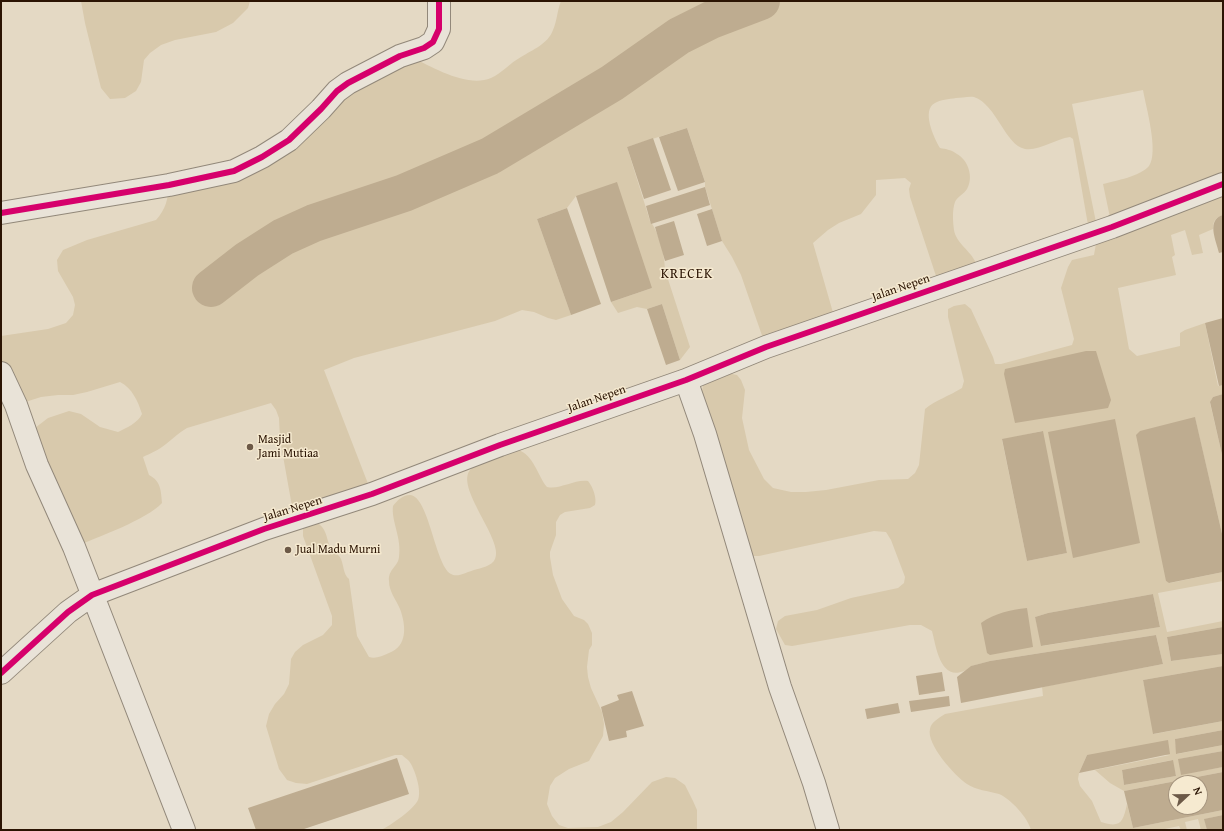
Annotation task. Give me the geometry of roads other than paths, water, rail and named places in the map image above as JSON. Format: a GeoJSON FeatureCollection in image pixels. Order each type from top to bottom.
{"type":"FeatureCollection","features":[{"type":"Feature","properties":{"kind":"street"},"geometry":{"type":"LineString","coordinates":[[1,213],[169,185],[234,171],[262,157],[289,140],[337,91],[348,83],[400,56],[424,48],[433,42],[438,29],[439,1]]}},
{"type":"Feature","properties":{"kind":"street","name":"Jalan Nepen"},"geometry":{"type":"LineString","coordinates":[[1,673],[68,612],[92,595],[264,529],[372,494],[500,445],[686,380],[766,347],[1112,227],[1223,184]]}},
{"type":"Feature","properties":{"kind":"street"},"geometry":{"type":"LineString","coordinates":[[1,373],[16,405],[37,465],[74,547],[184,830]]}},
{"type":"Feature","properties":{"kind":"street"},"geometry":{"type":"LineString","coordinates":[[686,380],[705,434],[780,687],[814,783],[828,830]]}},
{"type":"Feature","properties":{"kind":"waterway"},"geometry":{"type":"LineString","coordinates":[[211,288],[247,260],[283,237],[314,223],[404,193],[490,156],[612,83],[679,36],[711,20],[761,1]]}},
{"type":"Feature","properties":{"kind":"place","name":"Masjid Jami Mutiaa"},"geometry":{"type":"Point","coordinates":[250,447]}},
{"type":"Feature","properties":{"kind":"place","name":"Jual Madu Murni"},"geometry":{"type":"Point","coordinates":[288,550]}},
{"type":"Feature","properties":{"kind":"district","name":"KRECEK"},"geometry":{"type":"Point","coordinates":[687,274]}}]}
